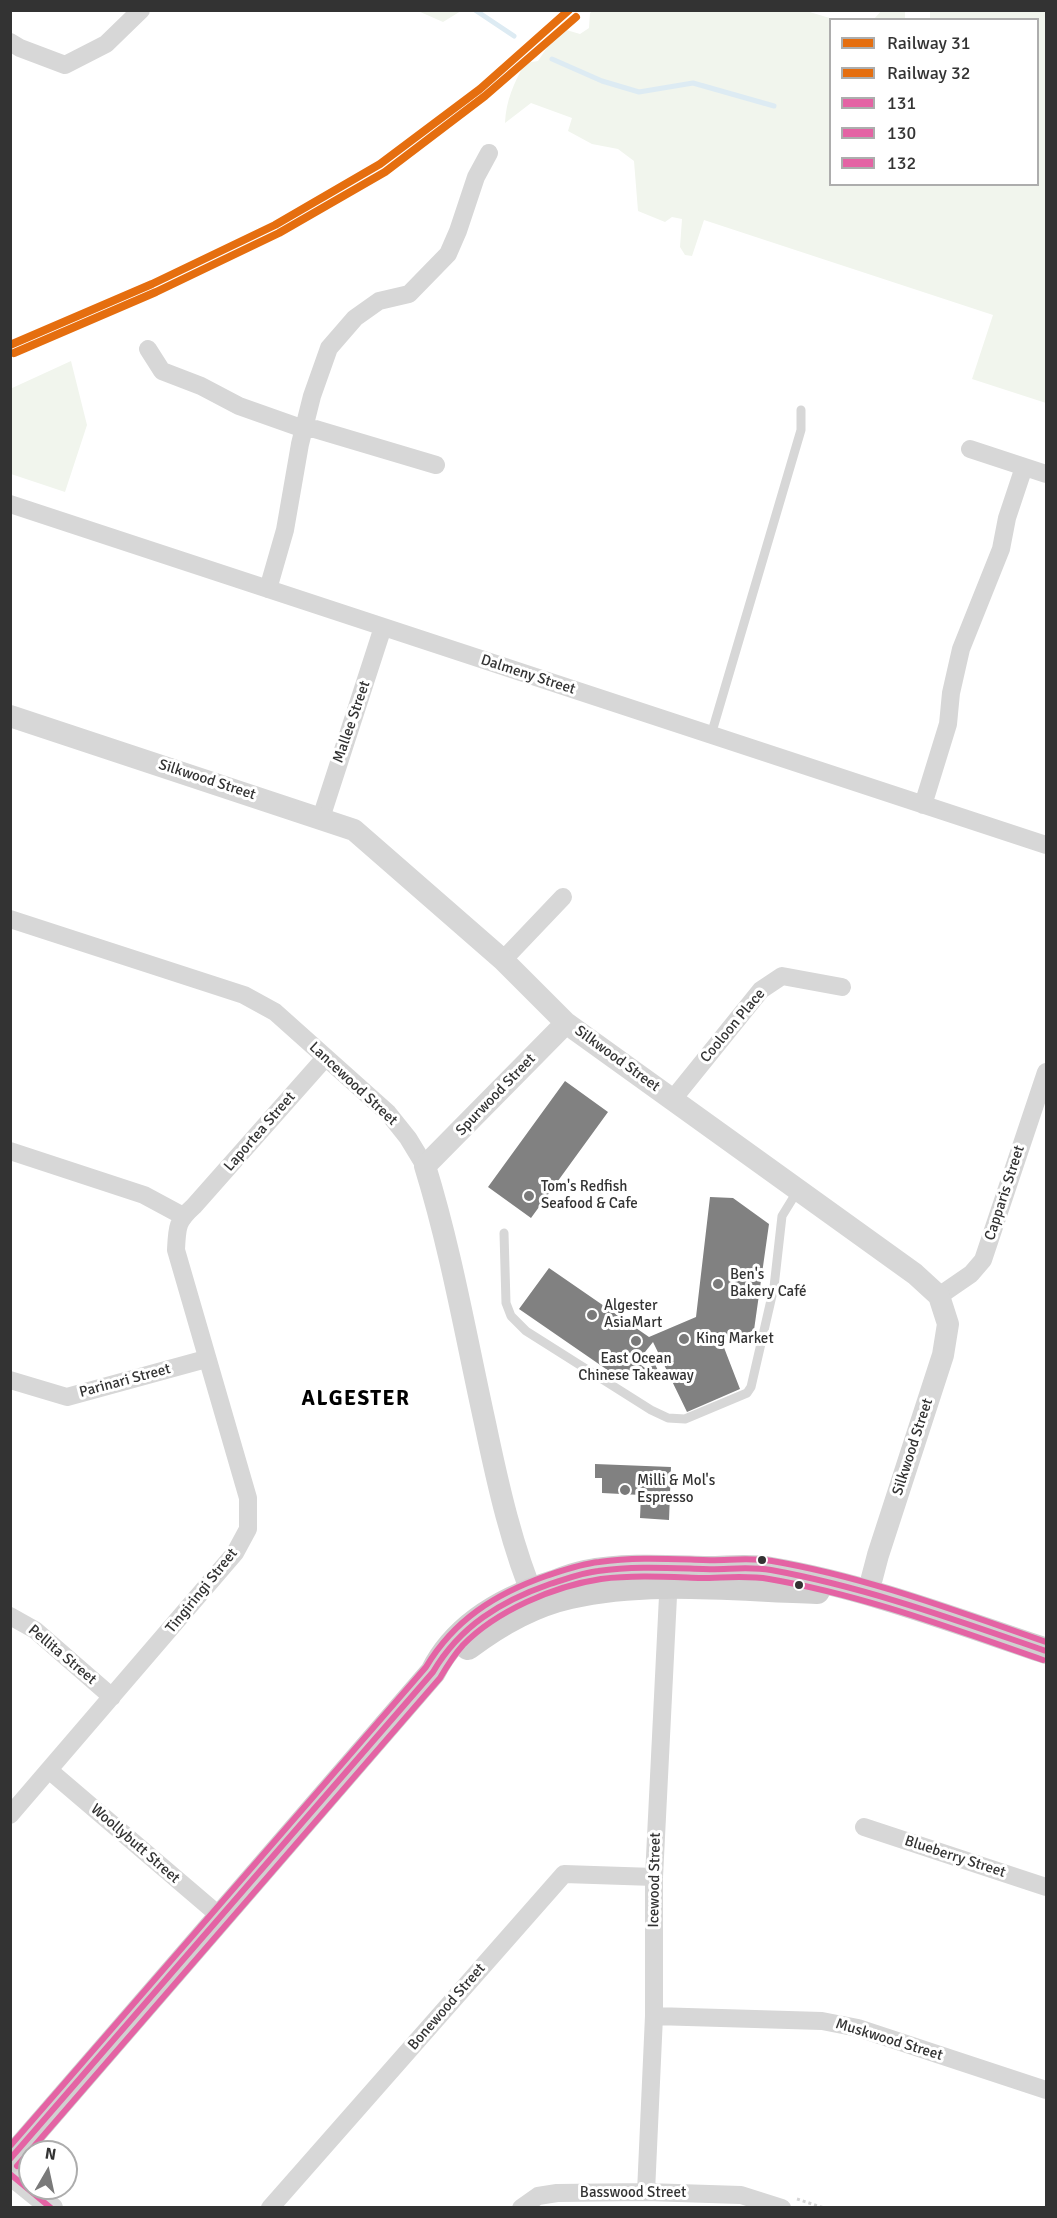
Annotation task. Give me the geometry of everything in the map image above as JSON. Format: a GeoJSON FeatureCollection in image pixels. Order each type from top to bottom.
{"type":"FeatureCollection","features":[{"type":"Feature","properties":{"kind":"main road"},"geometry":{"type":"LineString","coordinates":[[10,2160],[433,1672],[443,1653],[467,1629],[506,1601],[534,1599],[584,1573],[621,1569],[669,1577],[768,1569],[868,1593],[1047,1651]]}},
{"type":"Feature","properties":{"kind":"street"},"geometry":{"type":"LineString","coordinates":[[10,42],[65,65],[106,44],[141,10]]}},
{"type":"Feature","properties":{"kind":"street"},"geometry":{"type":"LineString","coordinates":[[268,589],[285,530],[304,429],[329,348],[355,318],[379,301],[409,294],[448,254],[476,177],[489,153]]}},
{"type":"Feature","properties":{"kind":"street"},"geometry":{"type":"LineString","coordinates":[[148,349],[162,371],[201,386],[239,406],[304,429],[315,429],[436,465]]}},
{"type":"Feature","properties":{"kind":"street"},"geometry":{"type":"LineString","coordinates":[[970,449],[1047,474]]}},
{"type":"Feature","properties":{"kind":"street"},"geometry":{"type":"LineString","coordinates":[[923,805],[948,724],[951,693],[961,649],[1001,549],[1007,518],[1024,467]]}},
{"type":"Feature","properties":{"kind":"street","name":"Dalmeny Street"},"geometry":{"type":"LineString","coordinates":[[10,504],[1047,845]]}},
{"type":"Feature","properties":{"kind":"street","name":"Mallee Street"},"geometry":{"type":"LineString","coordinates":[[321,818],[383,627]]}},
{"type":"Feature","properties":{"kind":"street","name":"Silkwood Street"},"geometry":{"type":"LineString","coordinates":[[10,716],[354,830],[503,960],[566,1023],[915,1274],[939,1296],[948,1324],[943,1355],[868,1593]]}},
{"type":"Feature","properties":{"kind":"street"},"geometry":{"type":"LineString","coordinates":[[503,960],[563,897]]}},
{"type":"Feature","properties":{"kind":"street","name":"Lancewood Street"},"geometry":{"type":"LineString","coordinates":[[10,919],[244,995],[275,1012],[388,1113],[408,1138],[425,1166],[446,1243],[497,1479],[518,1556],[534,1599]]}},
{"type":"Feature","properties":{"kind":"street","name":"Cooloon Place"},"geometry":{"type":"LineString","coordinates":[[673,1099],[761,990],[782,976],[842,987]]}},
{"type":"Feature","properties":{"kind":"street","name":"Spurwood Street"},"geometry":{"type":"LineString","coordinates":[[425,1166],[566,1023]]}},
{"type":"Feature","properties":{"kind":"street","name":"Laportea Street"},"geometry":{"type":"LineString","coordinates":[[189,1211],[325,1058]]}},
{"type":"Feature","properties":{"kind":"street","name":"Capparis Street"},"geometry":{"type":"LineString","coordinates":[[939,1296],[971,1274],[983,1260],[1047,1072]]}},
{"type":"Feature","properties":{"kind":"street"},"geometry":{"type":"LineString","coordinates":[[10,1151],[189,1211]]}},
{"type":"Feature","properties":{"kind":"street","name":"Tingiringi Street"},"geometry":{"type":"LineString","coordinates":[[10,1815],[235,1553],[248,1529],[248,1498],[176,1250],[177,1227],[189,1211]]}},
{"type":"Feature","properties":{"kind":"street","name":"Parinari Street"},"geometry":{"type":"LineString","coordinates":[[10,1380],[68,1398],[206,1359]]}},
{"type":"Feature","properties":{"kind":"street","name":"Icewood Street"},"geometry":{"type":"LineString","coordinates":[[646,2192],[654,2016],[654,1877],[669,1577]]}},
{"type":"Feature","properties":{"kind":"street","name":"Pellita Street"},"geometry":{"type":"LineString","coordinates":[[10,1616],[35,1630],[112,1697]]}},
{"type":"Feature","properties":{"kind":"street","name":"Woollybutt Street"},"geometry":{"type":"LineString","coordinates":[[50,1771],[221,1917]]}},
{"type":"Feature","properties":{"kind":"street","name":"Blueberry Street"},"geometry":{"type":"LineString","coordinates":[[864,1827],[1047,1887]]}},
{"type":"Feature","properties":{"kind":"street","name":"Bonewood Street"},"geometry":{"type":"LineString","coordinates":[[270,2208],[564,1874],[654,1877]]}},
{"type":"Feature","properties":{"kind":"street","name":"Muskwood Street"},"geometry":{"type":"LineString","coordinates":[[654,2016],[822,2021],[858,2028],[1047,2090]]}},
{"type":"Feature","properties":{"kind":"street"},"geometry":{"type":"LineString","coordinates":[[10,2174],[52,2208]]}},
{"type":"Feature","properties":{"kind":"street","name":"Basswood Street"},"geometry":{"type":"LineString","coordinates":[[521,2208],[538,2196],[557,2193],[646,2192],[741,2195],[782,2208]]}},
{"type":"Feature","properties":{"kind":"lane"},"geometry":{"type":"LineString","coordinates":[[711,735],[801,430],[801,410]]}},
{"type":"Feature","properties":{"kind":"lane"},"geometry":{"type":"LineString","coordinates":[[504,1233],[506,1303],[511,1316],[526,1331],[651,1410],[668,1418],[685,1419],[747,1393],[752,1387],[774,1287],[782,1216],[799,1190]]}},
{"type":"Feature","properties":{"kind":"shaded area"},"geometry":{"type":"Polygon","coordinates":[[[803,10],[830,18],[829,186],[1039,186],[1039,18],[930,18],[930,11],[1046,11],[1046,403],[972,379],[993,315],[704,220],[692,256],[685,255],[680,247],[682,219],[672,217],[665,222],[638,211],[634,161],[618,149],[592,144],[568,131],[572,118],[531,103],[505,123],[511,92],[525,63],[538,61],[563,29],[580,34],[589,28],[590,13],[593,11],[803,10]]]}},
{"type":"Feature","properties":{"kind":"shaded area"},"geometry":{"type":"Polygon","coordinates":[[[882,10],[905,11],[905,18],[875,18],[882,10]]]}},
{"type":"Feature","properties":{"kind":"shaded area"},"geometry":{"type":"Polygon","coordinates":[[[418,11],[461,11],[443,22],[418,11]]]}},
{"type":"Feature","properties":{"kind":"shaded area"},"geometry":{"type":"Polygon","coordinates":[[[71,361],[87,425],[65,492],[11,474],[10,389],[71,361]]]}},
{"type":"Feature","properties":{"kind":"building"},"geometry":{"type":"Polygon","coordinates":[[[565,1081],[608,1112],[531,1218],[488,1187],[565,1081]]]}},
{"type":"Feature","properties":{"kind":"building"},"geometry":{"type":"Polygon","coordinates":[[[710,1197],[733,1198],[769,1224],[754,1330],[723,1345],[740,1389],[687,1412],[653,1342],[637,1362],[645,1368],[655,1364],[660,1375],[644,1382],[629,1371],[622,1380],[519,1309],[549,1268],[649,1337],[696,1317],[710,1197]]]}},
{"type":"Feature","properties":{"kind":"building"},"geometry":{"type":"Polygon","coordinates":[[[595,1464],[671,1467],[669,1520],[640,1518],[641,1495],[602,1493],[602,1478],[595,1478],[595,1464]]]}},
{"type":"Feature","properties":{"kind":"waterway"},"geometry":{"type":"LineString","coordinates":[[475,10],[514,36]]}},
{"type":"Feature","properties":{"kind":"waterway"},"geometry":{"type":"LineString","coordinates":[[552,59],[602,81],[639,92],[693,83],[774,106]]}},
{"type":"Feature","properties":{"kind":"rail line","name":"31"},"geometry":{"type":"LineString","coordinates":[[10,345],[152,284],[275,225],[380,164],[480,89],[569,10]]}},
{"type":"Feature","properties":{"kind":"rail line","name":"32"},"geometry":{"type":"LineString","coordinates":[[14,353],[156,292],[279,233],[385,172],[485,96],[576,17]]}},
{"type":"Feature","properties":{"kind":"transit line","name":"132"},"geometry":{"type":"LineString","coordinates":[[10,2146],[426,1667],[449,1635],[477,1611],[510,1591],[559,1572],[612,1560],[763,1560],[876,1585],[1046,1642]]}},
{"type":"Feature","properties":{"kind":"transit line","name":"131"},"geometry":{"type":"LineString","coordinates":[[10,2159],[433,1672],[456,1641],[483,1617],[515,1598],[550,1584],[611,1569],[762,1569],[806,1577],[876,1595],[1046,1651]]}},
{"type":"Feature","properties":{"kind":"transit line","name":"130"},"geometry":{"type":"LineString","coordinates":[[17,2166],[440,1678],[463,1645],[492,1621],[527,1602],[564,1587],[601,1579],[760,1578],[873,1603],[1043,1660]]}},
{"type":"Feature","properties":{"kind":"transit line","name":"131"},"geometry":{"type":"LineString","coordinates":[[10,2174],[51,2208]]}},
{"type":"Feature","properties":{"kind":"place","name":"Tom's Redfish Seafood & Cafe"},"geometry":{"type":"Point","coordinates":[529,1196]}},
{"type":"Feature","properties":{"kind":"place","name":"Ben's Bakery Café"},"geometry":{"type":"Point","coordinates":[718,1284]}},
{"type":"Feature","properties":{"kind":"place","name":"Algester AsiaMart"},"geometry":{"type":"Point","coordinates":[592,1315]}},
{"type":"Feature","properties":{"kind":"place","name":"King Market"},"geometry":{"type":"Point","coordinates":[684,1339]}},
{"type":"Feature","properties":{"kind":"place","name":"East Ocean Chinese Takeaway"},"geometry":{"type":"Point","coordinates":[636,1341]}},
{"type":"Feature","properties":{"kind":"place","name":"Milli & Mol's Espresso"},"geometry":{"type":"Point","coordinates":[625,1490]}},
{"type":"Feature","properties":{"kind":"district","name":"ALGESTER"},"geometry":{"type":"Point","coordinates":[356,1399]}}]}
